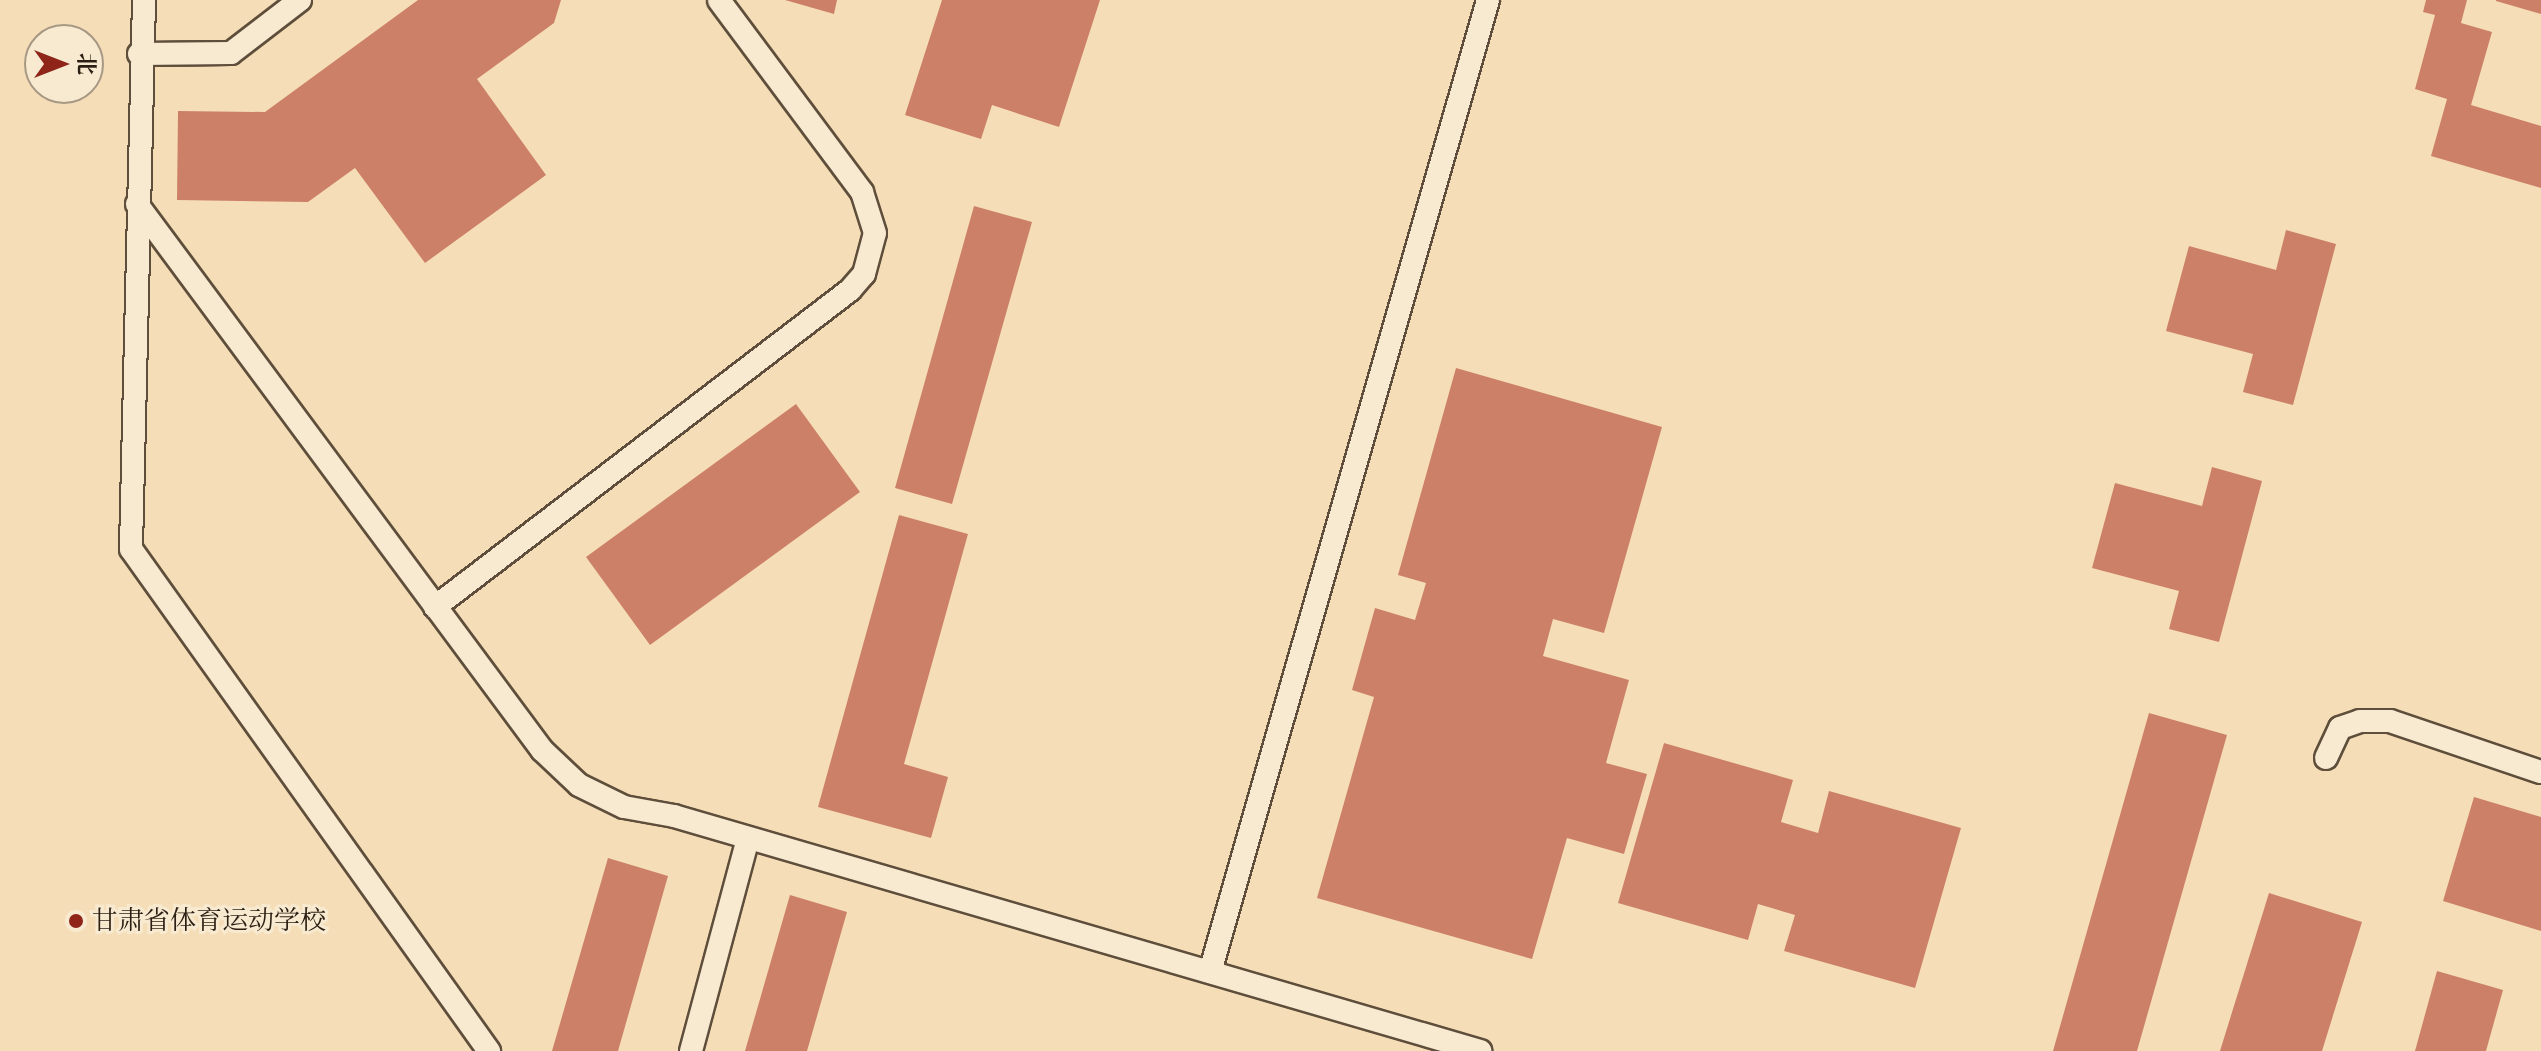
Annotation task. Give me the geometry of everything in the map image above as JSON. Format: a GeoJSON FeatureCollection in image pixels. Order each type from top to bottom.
{"type":"FeatureCollection","features":[{"type":"Feature","properties":{"kind":"lane"},"geometry":{"type":"LineString","coordinates":[[144,0],[139,54],[131,549],[489,1051]]}},
{"type":"Feature","properties":{"kind":"lane"},"geometry":{"type":"LineString","coordinates":[[139,54],[231,53],[300,0]]}},
{"type":"Feature","properties":{"kind":"lane"},"geometry":{"type":"LineString","coordinates":[[435,607],[850,290],[864,274],[875,233],[862,192],[719,0]]}},
{"type":"Feature","properties":{"kind":"lane"},"geometry":{"type":"LineString","coordinates":[[1210,972],[1488,0]]}},
{"type":"Feature","properties":{"kind":"lane"},"geometry":{"type":"LineString","coordinates":[[137,204],[542,750],[579,785],[624,807],[748,838],[1480,1051]]}},
{"type":"Feature","properties":{"kind":"lane"},"geometry":{"type":"LineString","coordinates":[[2326,758],[2340,728],[2360,721],[2390,721],[2541,772]]}},
{"type":"Feature","properties":{"kind":"lane"},"geometry":{"type":"LineString","coordinates":[[691,1051],[748,838]]}},
{"type":"Feature","properties":{"kind":"building"},"geometry":{"type":"Polygon","coordinates":[[[418,0],[561,0],[554,23],[477,79],[546,175],[425,263],[355,168],[308,202],[177,200],[178,111],[265,112],[418,0]]]}},
{"type":"Feature","properties":{"kind":"building"},"geometry":{"type":"Polygon","coordinates":[[[785,0],[837,0],[834,14],[785,0]]]}},
{"type":"Feature","properties":{"kind":"building"},"geometry":{"type":"Polygon","coordinates":[[[942,0],[1100,0],[1059,127],[992,105],[981,139],[905,115],[942,0]]]}},
{"type":"Feature","properties":{"kind":"building"},"geometry":{"type":"Polygon","coordinates":[[[2426,0],[2467,0],[2461,23],[2492,32],[2471,105],[2541,126],[2541,188],[2431,156],[2447,99],[2415,89],[2435,15],[2423,12],[2426,0]]]}},
{"type":"Feature","properties":{"kind":"building"},"geometry":{"type":"Polygon","coordinates":[[[2496,0],[2541,0],[2541,14],[2496,1],[2496,0]]]}},
{"type":"Feature","properties":{"kind":"building"},"geometry":{"type":"Polygon","coordinates":[[[974,206],[1032,222],[952,504],[895,488],[974,206]]]}},
{"type":"Feature","properties":{"kind":"building"},"geometry":{"type":"Polygon","coordinates":[[[2286,230],[2336,244],[2293,405],[2243,392],[2253,354],[2166,331],[2189,246],[2276,270],[2286,230]]]}},
{"type":"Feature","properties":{"kind":"building"},"geometry":{"type":"Polygon","coordinates":[[[1456,368],[1662,427],[1604,633],[1553,619],[1543,656],[1629,680],[1606,763],[1647,774],[1624,854],[1567,838],[1532,959],[1317,898],[1374,697],[1352,690],[1375,608],[1415,620],[1426,583],[1398,575],[1456,368]]]}},
{"type":"Feature","properties":{"kind":"building"},"geometry":{"type":"Polygon","coordinates":[[[796,404],[860,492],[650,645],[586,557],[796,404]]]}},
{"type":"Feature","properties":{"kind":"building"},"geometry":{"type":"Polygon","coordinates":[[[2212,467],[2262,481],[2219,642],[2169,629],[2179,591],[2092,568],[2115,483],[2202,506],[2212,467]]]}},
{"type":"Feature","properties":{"kind":"building"},"geometry":{"type":"Polygon","coordinates":[[[899,515],[968,534],[904,764],[948,777],[931,838],[818,807],[899,515]]]}},
{"type":"Feature","properties":{"kind":"building"},"geometry":{"type":"Polygon","coordinates":[[[2149,713],[2227,735],[2137,1051],[2053,1051],[2149,713]]]}},
{"type":"Feature","properties":{"kind":"building"},"geometry":{"type":"Polygon","coordinates":[[[1664,743],[1793,780],[1781,822],[1818,833],[1829,791],[1961,828],[1915,988],[1784,951],[1795,915],[1758,904],[1748,940],[1618,903],[1664,743]]]}},
{"type":"Feature","properties":{"kind":"building"},"geometry":{"type":"Polygon","coordinates":[[[2474,797],[2541,817],[2541,931],[2443,901],[2474,797]]]}},
{"type":"Feature","properties":{"kind":"building"},"geometry":{"type":"Polygon","coordinates":[[[608,858],[668,876],[618,1051],[552,1051],[608,858]]]}},
{"type":"Feature","properties":{"kind":"building"},"geometry":{"type":"Polygon","coordinates":[[[2269,893],[2362,922],[2322,1051],[2220,1051],[2269,893]]]}},
{"type":"Feature","properties":{"kind":"building"},"geometry":{"type":"Polygon","coordinates":[[[790,895],[847,912],[807,1051],[745,1051],[790,895]]]}},
{"type":"Feature","properties":{"kind":"building"},"geometry":{"type":"Polygon","coordinates":[[[2437,971],[2503,990],[2486,1051],[2415,1051],[2437,971]]]}},
{"type":"Feature","properties":{"kind":"place","name":"甘肃省体育运动学校"},"geometry":{"type":"Point","coordinates":[76,921]}}]}
